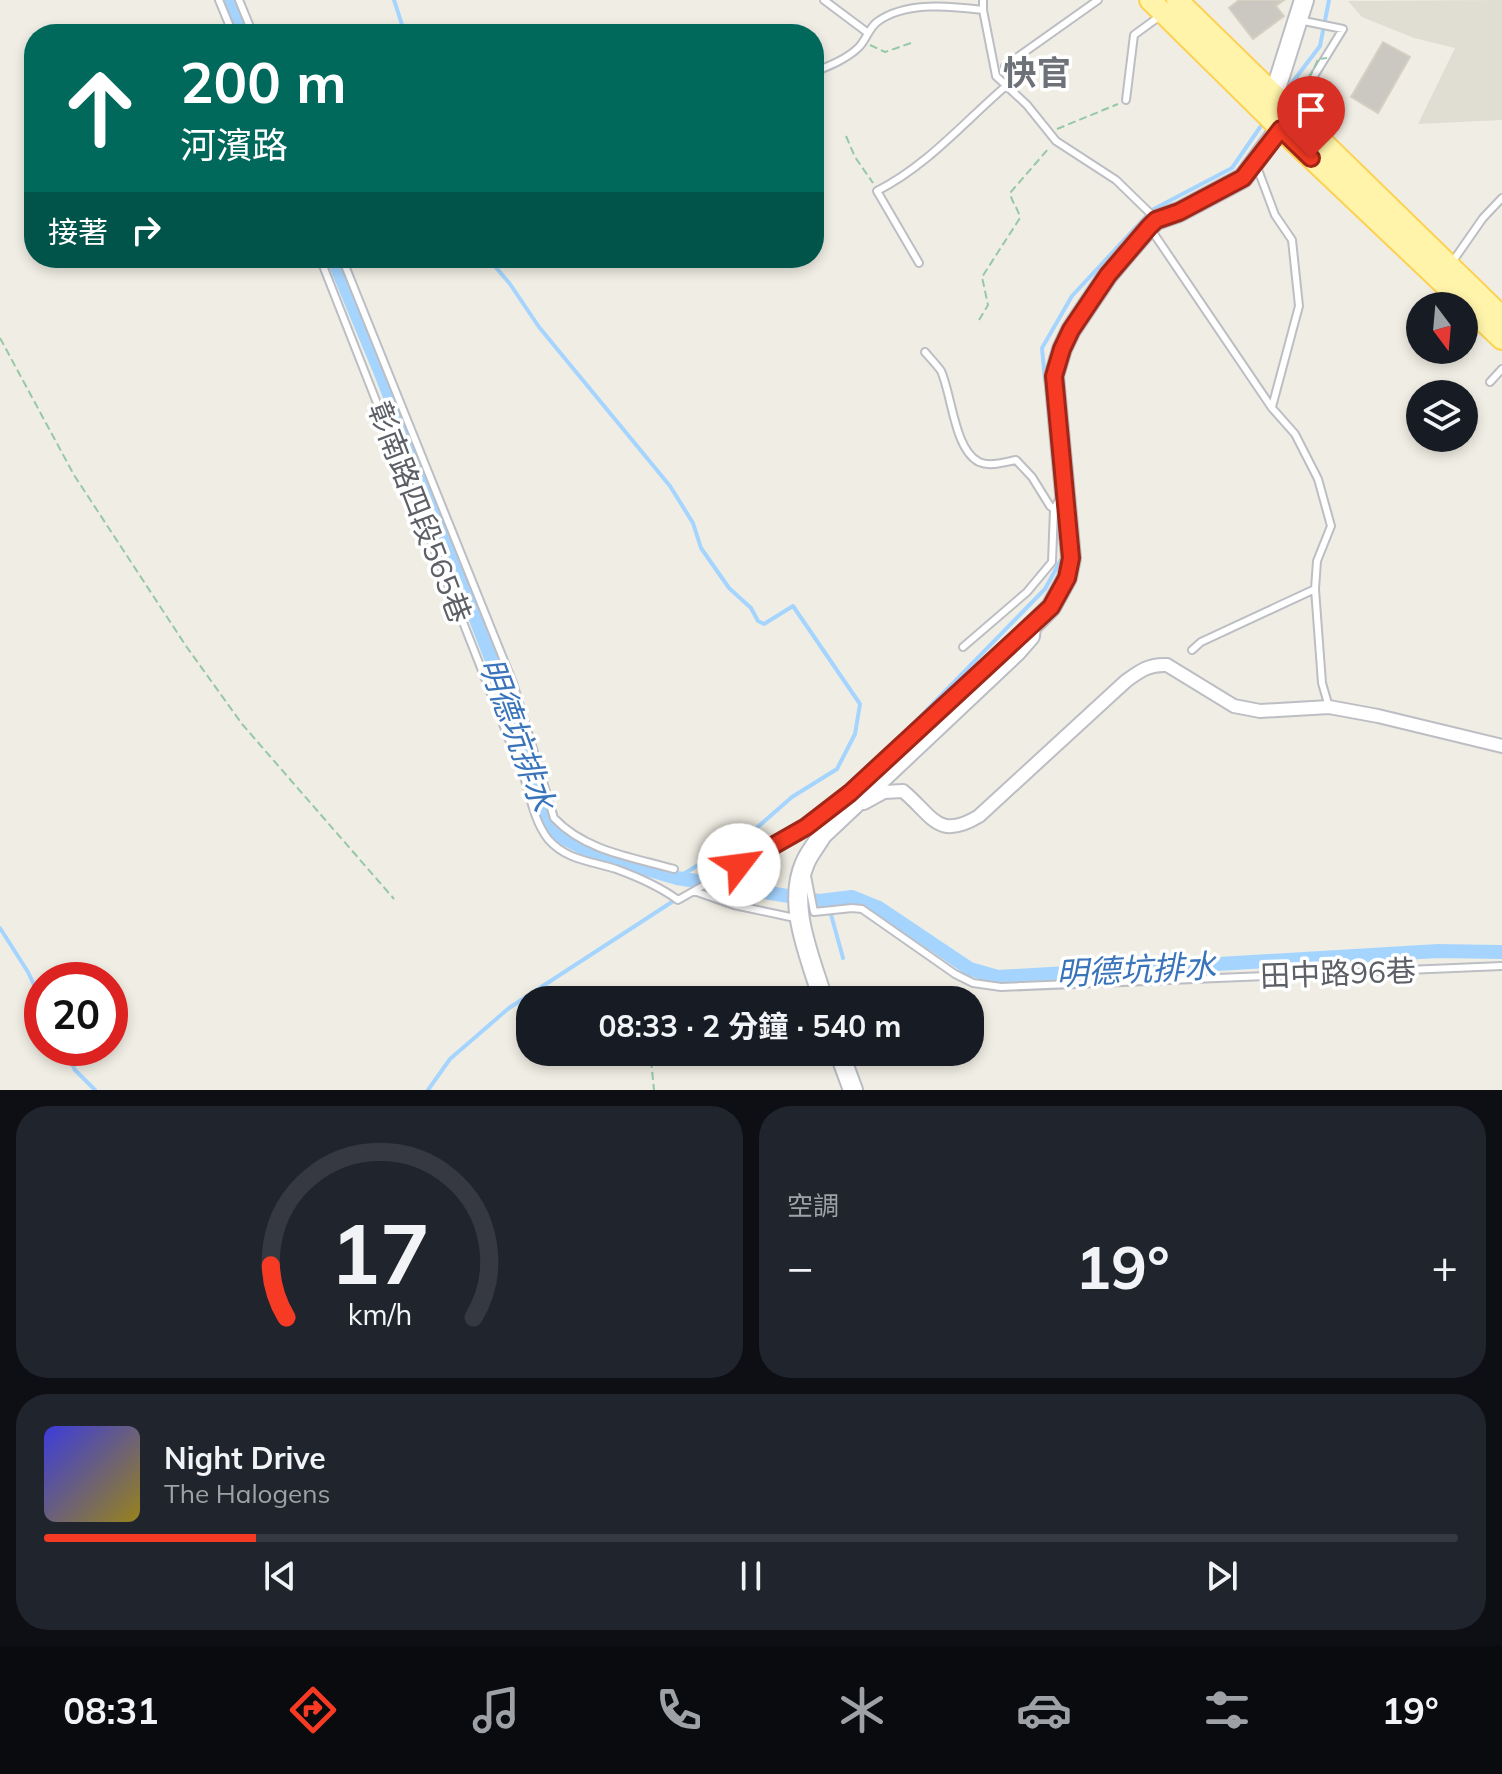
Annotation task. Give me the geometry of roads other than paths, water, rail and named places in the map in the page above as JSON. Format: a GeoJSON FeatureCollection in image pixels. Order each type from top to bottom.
{"type":"FeatureCollection","features":[{"type":"Feature","properties":{"kind":"main road"},"geometry":{"type":"LineString","coordinates":[[1168,4],[1502,339]]}},
{"type":"Feature","properties":{"kind":"main road"},"geometry":{"type":"LineString","coordinates":[[1286,121],[1502,317]]}},
{"type":"Feature","properties":{"kind":"street"},"geometry":{"type":"LineString","coordinates":[[1268,102],[1300,20],[1304,0]]}},
{"type":"Feature","properties":{"kind":"street"},"geometry":{"type":"LineString","coordinates":[[819,986],[800,919],[799,894],[804,864],[822,835],[1016,652],[1030,636],[1031,627],[1051,607],[1067,578],[1071,558],[1054,376],[1071,330],[1108,275],[1153,224],[1243,178],[1286,121]]}},
{"type":"Feature","properties":{"kind":"street"},"geometry":{"type":"LineString","coordinates":[[850,810],[884,792],[903,791],[938,826],[952,828],[965,825],[979,816],[1126,681],[1141,669],[1156,665],[1167,665],[1234,706],[1260,711],[1329,707],[1502,746]]}},
{"type":"Feature","properties":{"kind":"street"},"geometry":{"type":"LineString","coordinates":[[844,1066],[853,1090]]}},
{"type":"Feature","properties":{"kind":"lane"},"geometry":{"type":"LineString","coordinates":[[219,0],[229,24]]}},
{"type":"Feature","properties":{"kind":"lane"},"geometry":{"type":"LineString","coordinates":[[239,0],[249,24]]}},
{"type":"Feature","properties":{"kind":"lane"},"geometry":{"type":"LineString","coordinates":[[824,0],[868,33]]}},
{"type":"Feature","properties":{"kind":"lane"},"geometry":{"type":"LineString","coordinates":[[983,0],[996,76],[1027,105],[1056,141],[1116,180],[1153,224],[1272,408],[1295,434],[1318,479],[1331,526],[1317,561],[1315,589],[1322,683],[1329,707]]}},
{"type":"Feature","properties":{"kind":"lane"},"geometry":{"type":"LineString","coordinates":[[1005,66],[1098,0]]}},
{"type":"Feature","properties":{"kind":"lane"},"geometry":{"type":"LineString","coordinates":[[1126,100],[1134,35],[1168,4]]}},
{"type":"Feature","properties":{"kind":"lane"},"geometry":{"type":"LineString","coordinates":[[824,68],[855,51],[874,23],[911,8],[954,6],[983,10]]}},
{"type":"Feature","properties":{"kind":"lane"},"geometry":{"type":"LineString","coordinates":[[1286,121],[1343,29],[1300,20]]}},
{"type":"Feature","properties":{"kind":"lane"},"geometry":{"type":"LineString","coordinates":[[919,263],[877,191],[927,157],[1006,86]]}},
{"type":"Feature","properties":{"kind":"lane"},"geometry":{"type":"LineString","coordinates":[[1256,163],[1275,215],[1292,240],[1299,306],[1272,408]]}},
{"type":"Feature","properties":{"kind":"lane"},"geometry":{"type":"LineString","coordinates":[[1449,267],[1483,218],[1502,198]]}},
{"type":"Feature","properties":{"kind":"lane","name":"彰南路四段565巷"},"geometry":{"type":"LineString","coordinates":[[324,268],[525,780],[534,810],[548,838],[560,851],[660,887],[678,900],[694,891]]}},
{"type":"Feature","properties":{"kind":"lane"},"geometry":{"type":"LineString","coordinates":[[346,268],[513,683],[554,818],[568,833],[591,845],[674,869]]}},
{"type":"Feature","properties":{"kind":"lane"},"geometry":{"type":"LineString","coordinates":[[925,352],[940,371],[970,455],[980,463],[989,464],[1016,460],[1054,509]]}},
{"type":"Feature","properties":{"kind":"lane"},"geometry":{"type":"LineString","coordinates":[[1490,382],[1502,369]]}},
{"type":"Feature","properties":{"kind":"lane"},"geometry":{"type":"LineString","coordinates":[[963,647],[1027,592],[1052,562],[1054,509],[1066,489]]}},
{"type":"Feature","properties":{"kind":"lane"},"geometry":{"type":"LineString","coordinates":[[1192,650],[1201,642],[1315,589]]}},
{"type":"Feature","properties":{"kind":"lane"},"geometry":{"type":"LineString","coordinates":[[984,670],[1031,627]]}},
{"type":"Feature","properties":{"kind":"lane"},"geometry":{"type":"LineString","coordinates":[[694,891],[806,827],[850,793],[973,681]]}},
{"type":"Feature","properties":{"kind":"lane"},"geometry":{"type":"LineString","coordinates":[[534,810],[550,805]]}},
{"type":"Feature","properties":{"kind":"lane","name":"田中路96巷"},"geometry":{"type":"LineString","coordinates":[[804,864],[814,912],[862,909],[955,974],[973,983],[1001,987],[1502,966]]}},
{"type":"Feature","properties":{"kind":"lane"},"geometry":{"type":"LineString","coordinates":[[694,891],[734,905],[800,919]]}},
{"type":"Feature","properties":{"kind":"waterway","name":"明德坑排水"},"geometry":{"type":"LineString","coordinates":[[230,0],[240,24]]}},
{"type":"Feature","properties":{"kind":"waterway"},"geometry":{"type":"LineString","coordinates":[[394,0],[402,24]]}},
{"type":"Feature","properties":{"kind":"waterway"},"geometry":{"type":"LineString","coordinates":[[1282,96],[1320,46],[1329,0]]}},
{"type":"Feature","properties":{"kind":"waterway"},"geometry":{"type":"LineString","coordinates":[[1045,380],[1042,348],[1072,296],[1152,210],[1232,168],[1263,123]]}},
{"type":"Feature","properties":{"kind":"waterway","name":"明德坑排水"},"geometry":{"type":"LineString","coordinates":[[337,268],[506,697],[542,814],[552,832],[593,853],[677,878],[819,901],[852,897],[879,908],[970,969],[998,977],[1438,951],[1502,952]]}},
{"type":"Feature","properties":{"kind":"waterway"},"geometry":{"type":"LineString","coordinates":[[496,268],[539,327],[670,486],[693,523],[701,548],[729,588],[764,624],[793,606],[860,704],[855,734],[837,769],[792,797],[752,832],[677,878]]}},
{"type":"Feature","properties":{"kind":"waterway"},"geometry":{"type":"LineString","coordinates":[[703,883],[815,812],[882,756],[1045,589],[1063,556]]}},
{"type":"Feature","properties":{"kind":"waterway"},"geometry":{"type":"LineString","coordinates":[[428,1090],[450,1059],[509,1008],[678,898]]}},
{"type":"Feature","properties":{"kind":"waterway"},"geometry":{"type":"LineString","coordinates":[[827,900],[843,958]]}},
{"type":"Feature","properties":{"kind":"waterway"},"geometry":{"type":"LineString","coordinates":[[0,928],[24,966]]}},
{"type":"Feature","properties":{"kind":"waterway"},"geometry":{"type":"LineString","coordinates":[[73,1066],[95,1090]]}},
{"type":"Feature","properties":{"kind":"district","name":"快官"},"geometry":{"type":"Point","coordinates":[1037,72]}}]}
